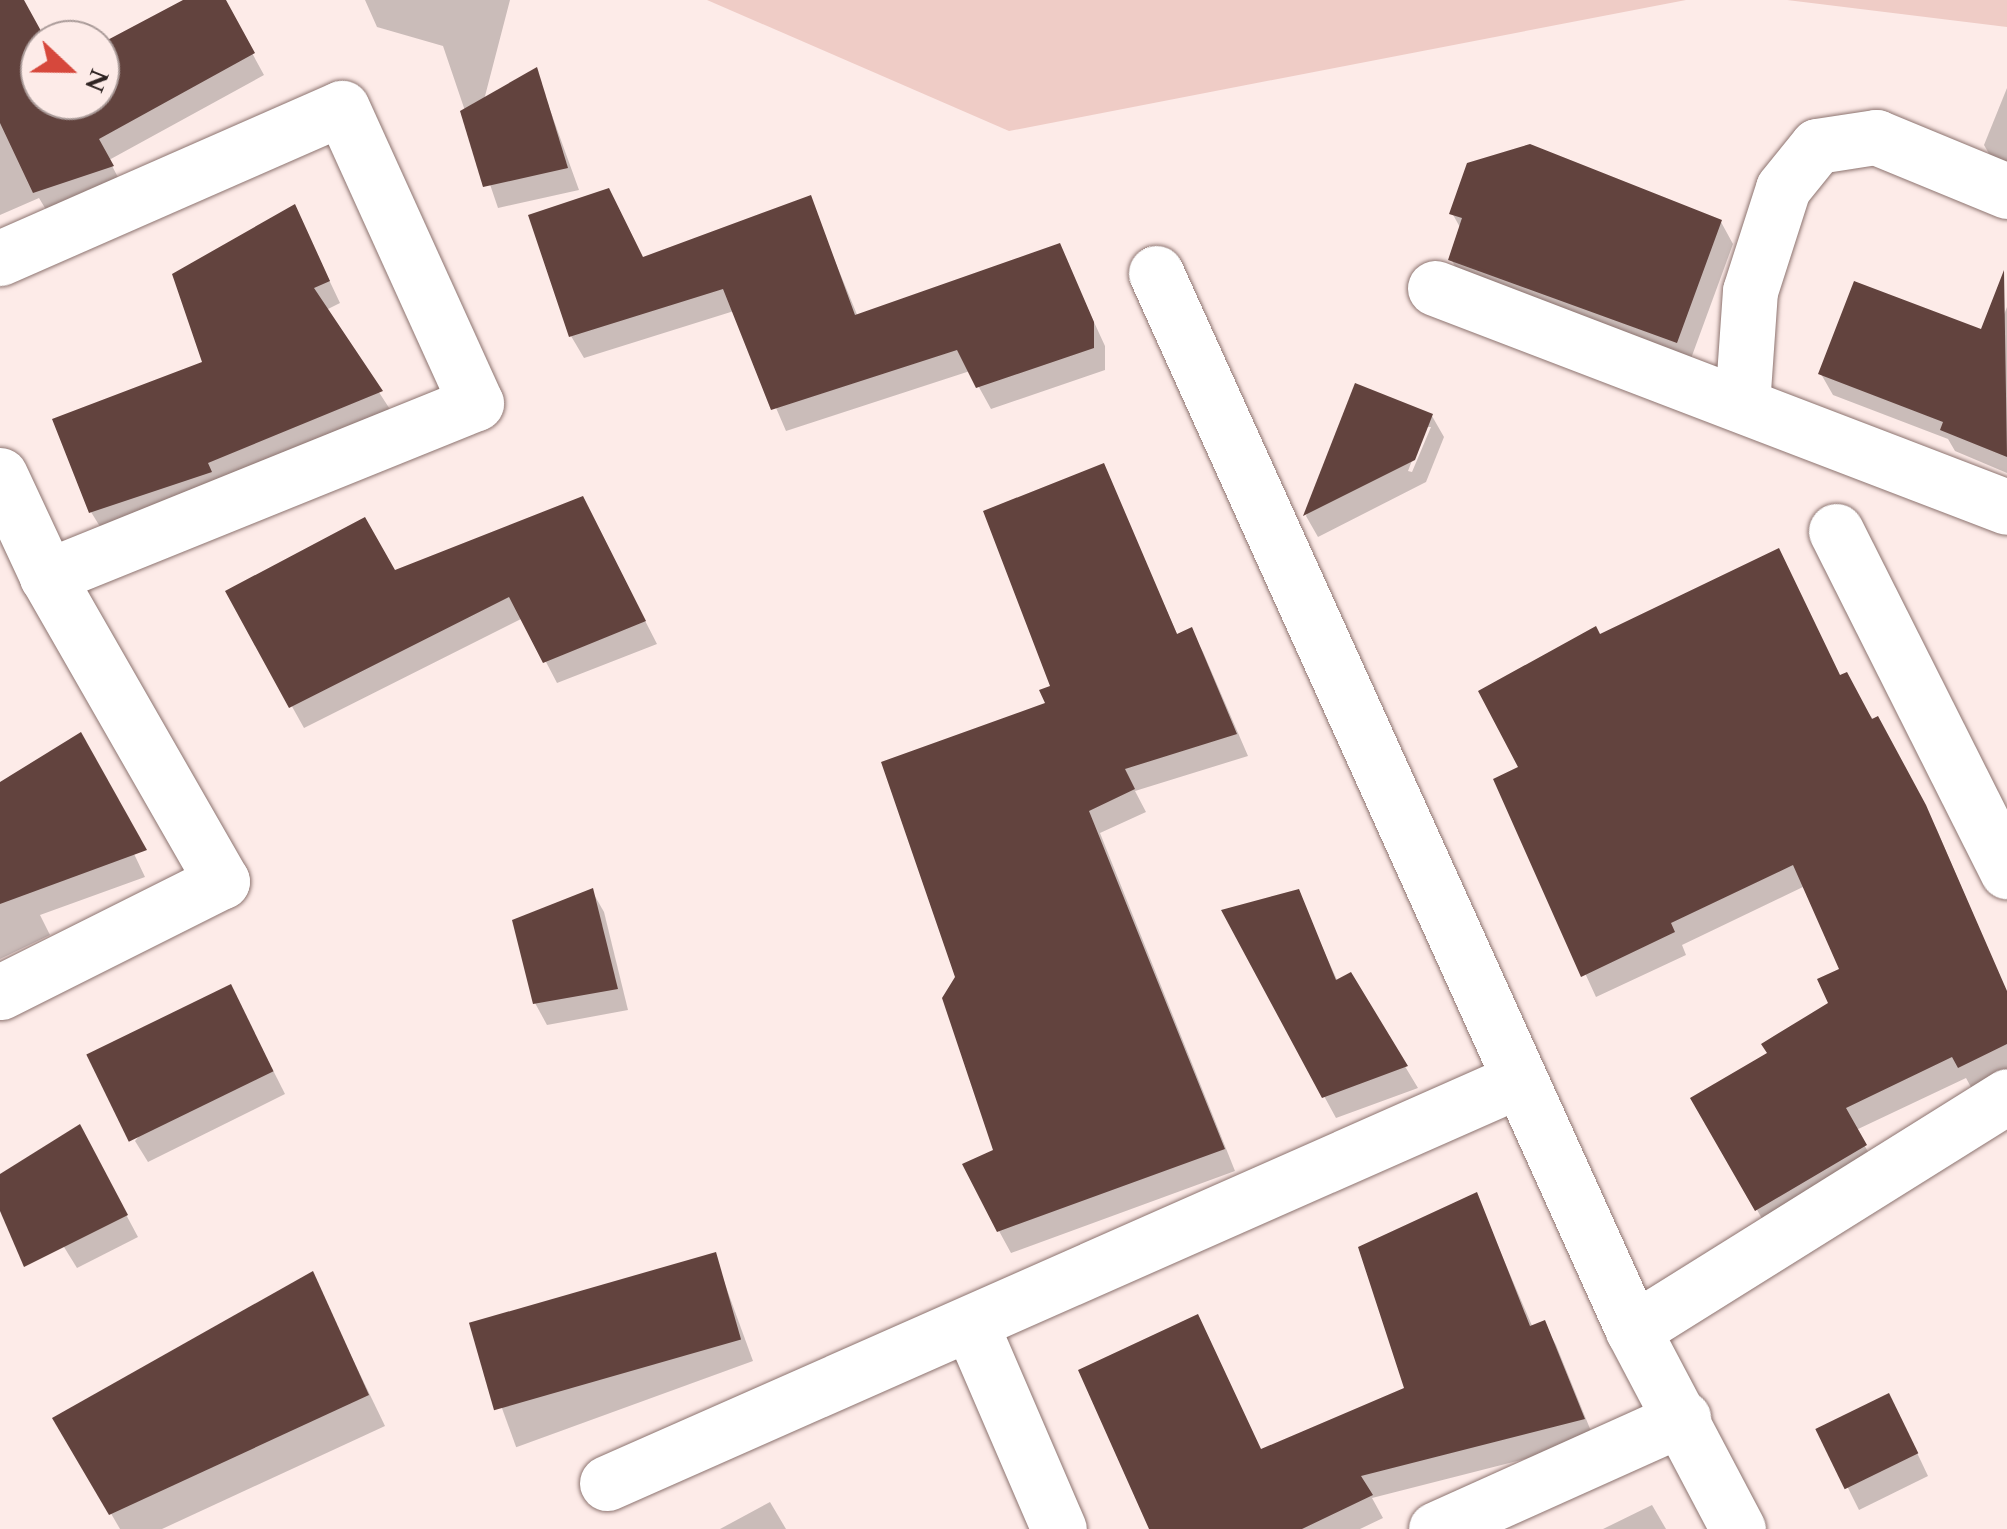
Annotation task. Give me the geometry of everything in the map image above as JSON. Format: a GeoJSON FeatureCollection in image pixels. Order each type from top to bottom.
{"type":"FeatureCollection","features":[{"type":"Feature","properties":{"kind":"street"},"geometry":{"type":"LineString","coordinates":[[0,258],[342,108],[476,403],[48,576]]}},
{"type":"Feature","properties":{"kind":"street"},"geometry":{"type":"LineString","coordinates":[[1742,404],[1750,291],[1783,188],[1816,146],[1876,137],[2007,191]]}},
{"type":"Feature","properties":{"kind":"street"},"geometry":{"type":"LineString","coordinates":[[1156,274],[1633,1330],[1683,1418],[1738,1529]]}},
{"type":"Feature","properties":{"kind":"street"},"geometry":{"type":"LineString","coordinates":[[1436,288],[2007,507]]}},
{"type":"Feature","properties":{"kind":"street"},"geometry":{"type":"LineString","coordinates":[[0,475],[48,576],[222,880],[0,992]]}},
{"type":"Feature","properties":{"kind":"street"},"geometry":{"type":"LineString","coordinates":[[1836,532],[2007,871]]}},
{"type":"Feature","properties":{"kind":"street"},"geometry":{"type":"LineString","coordinates":[[607,1483],[1520,1080]]}},
{"type":"Feature","properties":{"kind":"street"},"geometry":{"type":"LineString","coordinates":[[1633,1330],[2007,1096]]}},
{"type":"Feature","properties":{"kind":"street"},"geometry":{"type":"LineString","coordinates":[[972,1325],[1059,1529]]}},
{"type":"Feature","properties":{"kind":"street"},"geometry":{"type":"LineString","coordinates":[[1436,1529],[1683,1418]]}},
{"type":"Feature","properties":{"kind":"shaded area"},"geometry":{"type":"Polygon","coordinates":[[[707,0],[1686,0],[1009,131],[707,0]]]}},
{"type":"Feature","properties":{"kind":"shaded area"},"geometry":{"type":"Polygon","coordinates":[[[1787,0],[2007,0],[2007,27],[1787,0]]]}},
{"type":"Feature","properties":{"kind":"building"},"geometry":{"type":"Polygon","coordinates":[[[0,0],[24,0],[35,20],[20,20],[20,120],[120,120],[120,33],[183,0],[226,0],[255,53],[99,139],[114,166],[33,193],[0,123],[0,0]]]}},
{"type":"Feature","properties":{"kind":"building"},"geometry":{"type":"Polygon","coordinates":[[[537,67],[568,168],[483,187],[460,111],[537,67]]]}},
{"type":"Feature","properties":{"kind":"building"},"geometry":{"type":"Polygon","coordinates":[[[1530,144],[1722,220],[1677,343],[1448,260],[1462,218],[1449,214],[1467,163],[1530,144]]]}},
{"type":"Feature","properties":{"kind":"building"},"geometry":{"type":"Polygon","coordinates":[[[609,188],[643,257],[811,195],[855,315],[1060,243],[1094,322],[1094,348],[976,388],[957,350],[771,410],[723,289],[569,337],[528,215],[609,188]]]}},
{"type":"Feature","properties":{"kind":"building"},"geometry":{"type":"Polygon","coordinates":[[[295,204],[330,281],[314,288],[383,391],[208,463],[212,472],[89,513],[52,419],[202,362],[172,274],[295,204]]]}},
{"type":"Feature","properties":{"kind":"building"},"geometry":{"type":"Polygon","coordinates":[[[2004,270],[2007,457],[1940,430],[1943,422],[1818,374],[1854,281],[1981,329],[2004,270]]]}},
{"type":"Feature","properties":{"kind":"building"},"geometry":{"type":"Polygon","coordinates":[[[1355,383],[1433,414],[1415,460],[1303,516],[1355,383]]]}},
{"type":"Feature","properties":{"kind":"building"},"geometry":{"type":"Polygon","coordinates":[[[1104,463],[1177,634],[1192,627],[1237,734],[1125,769],[1135,789],[1089,811],[1225,1149],[997,1232],[962,1164],[993,1150],[942,998],[955,977],[881,762],[1045,703],[1039,690],[1050,686],[983,511],[1104,463]]]}},
{"type":"Feature","properties":{"kind":"building"},"geometry":{"type":"Polygon","coordinates":[[[583,496],[646,621],[543,663],[509,597],[289,708],[225,591],[365,517],[395,570],[583,496]]]}},
{"type":"Feature","properties":{"kind":"building"},"geometry":{"type":"Polygon","coordinates":[[[1779,548],[1840,675],[1847,672],[1872,719],[1878,716],[1926,805],[2007,991],[2007,1044],[1958,1068],[1952,1057],[1846,1108],[1867,1145],[1755,1211],[1690,1098],[1767,1053],[1761,1044],[1828,1003],[1817,979],[1839,969],[1793,865],[1671,923],[1675,932],[1581,977],[1493,779],[1518,767],[1478,691],[1596,626],[1600,634],[1779,548]]]}},
{"type":"Feature","properties":{"kind":"building"},"geometry":{"type":"Polygon","coordinates":[[[81,732],[147,850],[0,904],[0,782],[81,732]]]}},
{"type":"Feature","properties":{"kind":"building"},"geometry":{"type":"Polygon","coordinates":[[[593,888],[618,989],[533,1004],[512,920],[593,888]]]}},
{"type":"Feature","properties":{"kind":"building"},"geometry":{"type":"Polygon","coordinates":[[[1299,889],[1336,980],[1351,972],[1408,1066],[1322,1098],[1221,910],[1299,889]]]}},
{"type":"Feature","properties":{"kind":"building"},"geometry":{"type":"Polygon","coordinates":[[[231,984],[274,1071],[129,1142],[86,1055],[231,984]]]}},
{"type":"Feature","properties":{"kind":"building"},"geometry":{"type":"Polygon","coordinates":[[[80,1124],[128,1215],[24,1267],[0,1211],[0,1174],[80,1124]]]}},
{"type":"Feature","properties":{"kind":"building"},"geometry":{"type":"Polygon","coordinates":[[[1477,1192],[1530,1326],[1545,1320],[1585,1419],[1361,1476],[1373,1495],[1302,1529],[1149,1529],[1078,1370],[1198,1314],[1261,1449],[1404,1388],[1358,1247],[1477,1192]]]}},
{"type":"Feature","properties":{"kind":"building"},"geometry":{"type":"Polygon","coordinates":[[[716,1252],[741,1339],[494,1410],[469,1323],[716,1252]]]}},
{"type":"Feature","properties":{"kind":"building"},"geometry":{"type":"Polygon","coordinates":[[[313,1271],[369,1395],[109,1515],[52,1418],[313,1271]]]}},
{"type":"Feature","properties":{"kind":"building"},"geometry":{"type":"Polygon","coordinates":[[[1889,1393],[1918,1453],[1845,1489],[1815,1429],[1889,1393]]]}}]}
